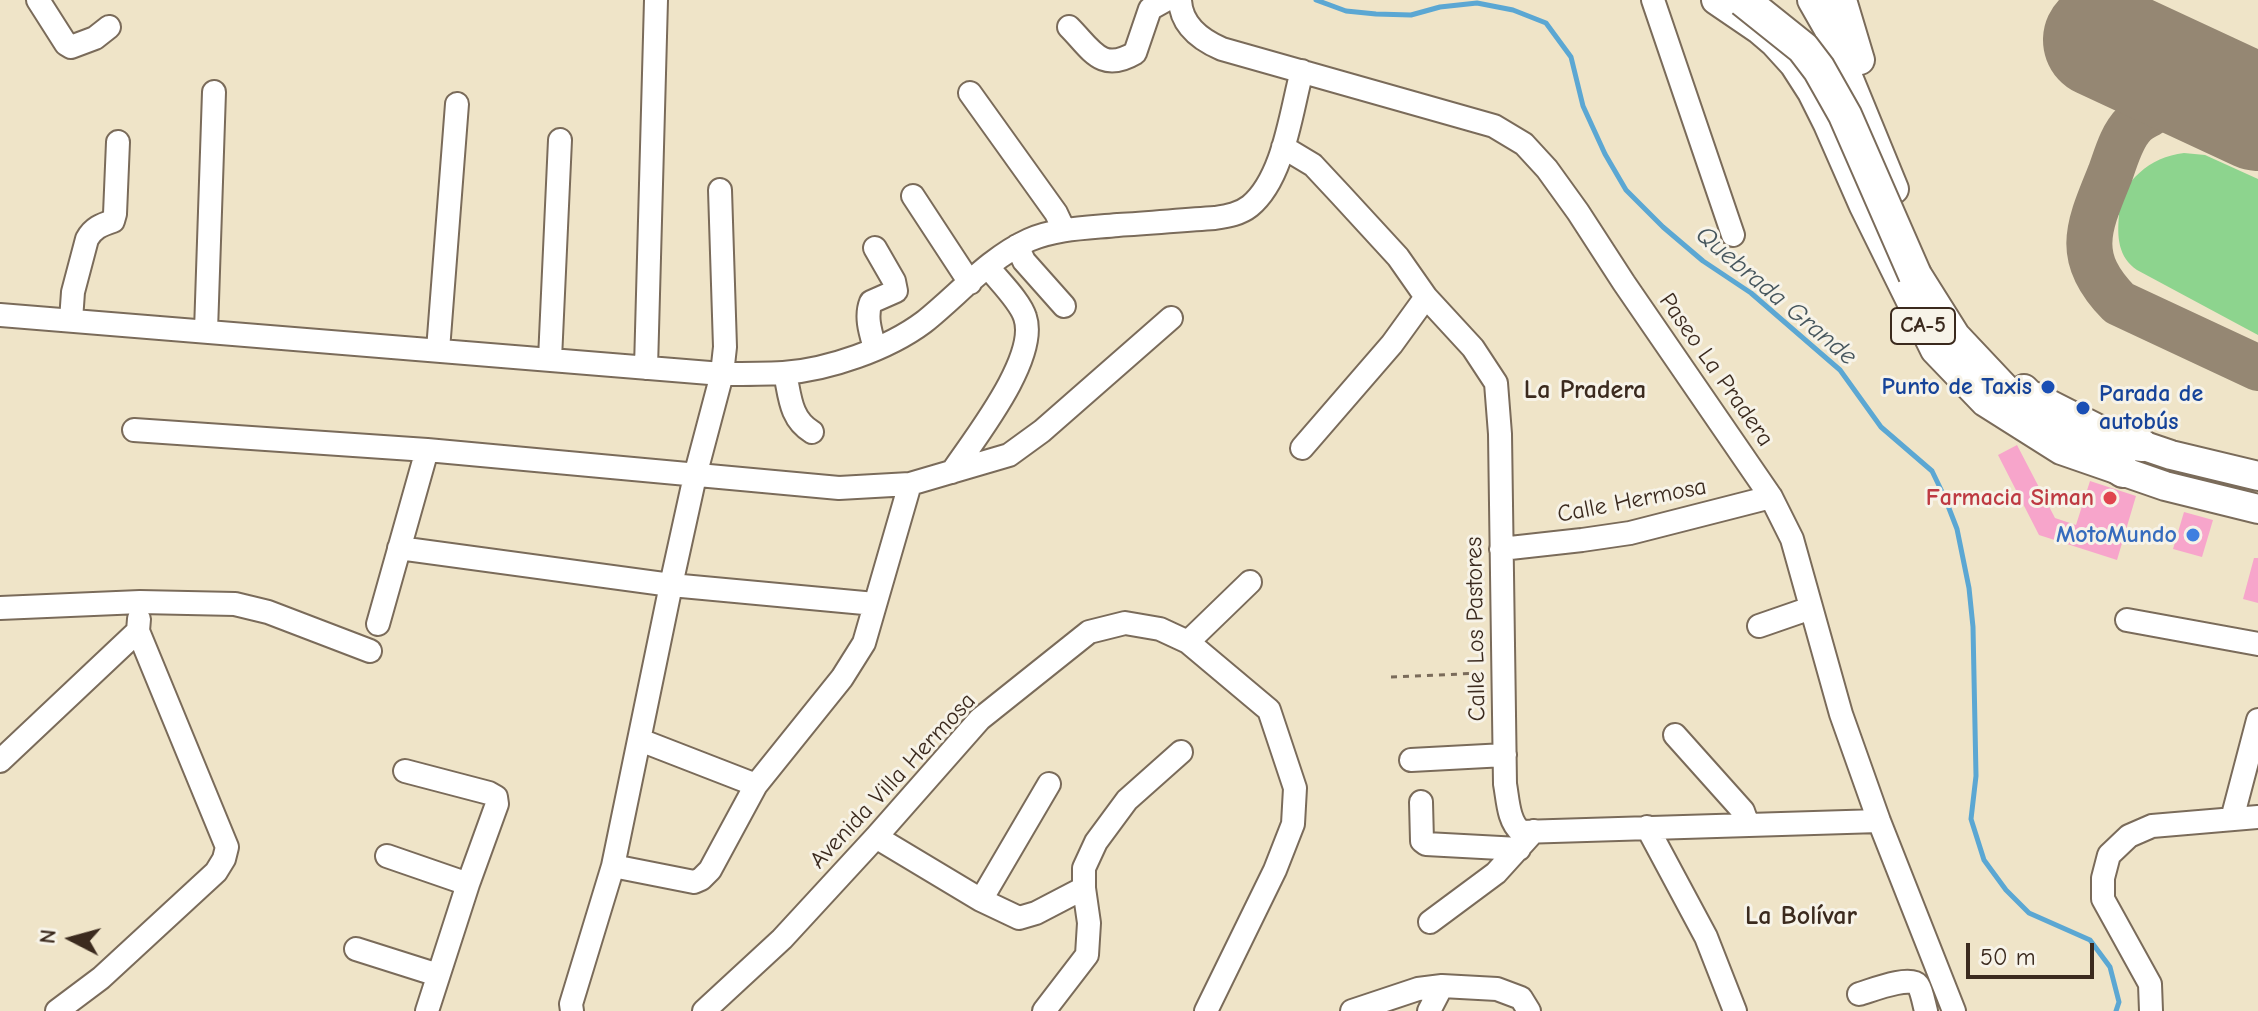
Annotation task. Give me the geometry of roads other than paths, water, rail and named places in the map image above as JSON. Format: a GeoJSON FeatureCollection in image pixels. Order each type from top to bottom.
{"type":"FeatureCollection","features":[{"type":"Feature","properties":{"kind":"highway"},"geometry":{"type":"LineString","coordinates":[[1743,0],[1803,48],[1819,69],[1845,115],[1915,275],[1954,337],[2003,389],[2027,409],[2123,471]]}},
{"type":"Feature","properties":{"kind":"highway"},"geometry":{"type":"LineString","coordinates":[[2059,428],[2094,439],[2141,445]]}},
{"type":"Feature","properties":{"kind":"main road","name":"CA-5"},"geometry":{"type":"LineString","coordinates":[[1716,0],[1760,30],[1794,64],[1818,103],[1864,206],[1935,350],[1985,402],[2061,450],[2165,486],[2258,509]]}},
{"type":"Feature","properties":{"kind":"main road"},"geometry":{"type":"LineString","coordinates":[[1768,0],[1787,57]]}},
{"type":"Feature","properties":{"kind":"main road","name":"CA-5"},"geometry":{"type":"LineString","coordinates":[[1812,0],[1828,28],[1937,285],[1983,353],[2029,394],[2106,433],[2171,455],[2258,476]]}},
{"type":"Feature","properties":{"kind":"main road"},"geometry":{"type":"LineString","coordinates":[[1842,0],[1853,43],[1893,155],[1906,218]]}},
{"type":"Feature","properties":{"kind":"street"},"geometry":{"type":"LineString","coordinates":[[38,0],[71,47],[95,38],[109,27]]}},
{"type":"Feature","properties":{"kind":"street"},"geometry":{"type":"LineString","coordinates":[[646,368],[656,0]]}},
{"type":"Feature","properties":{"kind":"street"},"geometry":{"type":"LineString","coordinates":[[1069,27],[1103,60],[1115,62],[1135,53],[1150,9],[1166,0]]}},
{"type":"Feature","properties":{"kind":"street","name":"Paseo La Pradera"},"geometry":{"type":"LineString","coordinates":[[1180,0],[1185,19],[1194,32],[1222,49],[1494,126],[1524,144],[1547,169],[1771,497],[1792,539],[1841,714],[1879,821],[1954,1011]]}},
{"type":"Feature","properties":{"kind":"street"},"geometry":{"type":"LineString","coordinates":[[1653,0],[1733,235]]}},
{"type":"Feature","properties":{"kind":"street"},"geometry":{"type":"LineString","coordinates":[[0,315],[722,374],[785,373],[837,362],[895,340],[923,323],[988,267],[1032,239],[1064,230],[1234,215],[1250,206],[1262,193],[1283,147],[1302,71]]}},
{"type":"Feature","properties":{"kind":"street"},"geometry":{"type":"LineString","coordinates":[[206,331],[214,92]]}},
{"type":"Feature","properties":{"kind":"street"},"geometry":{"type":"LineString","coordinates":[[970,93],[1056,213],[1064,230]]}},
{"type":"Feature","properties":{"kind":"street"},"geometry":{"type":"LineString","coordinates":[[438,350],[457,104]]}},
{"type":"Feature","properties":{"kind":"street"},"geometry":{"type":"LineString","coordinates":[[550,359],[560,140]]}},
{"type":"Feature","properties":{"kind":"street"},"geometry":{"type":"LineString","coordinates":[[71,320],[73,292],[87,239],[91,231],[113,221],[115,214],[118,142]]}},
{"type":"Feature","properties":{"kind":"street","name":"Calle Los Pastores"},"geometry":{"type":"LineString","coordinates":[[1283,147],[1313,165],[1398,257],[1426,297],[1473,348],[1496,383],[1500,434],[1505,784],[1515,827],[1521,832],[1534,831]]}},
{"type":"Feature","properties":{"kind":"street"},"geometry":{"type":"LineString","coordinates":[[572,1011],[571,1004],[613,866],[695,476],[722,374],[725,347],[720,190]]}},
{"type":"Feature","properties":{"kind":"street"},"geometry":{"type":"LineString","coordinates":[[913,196],[970,283]]}},
{"type":"Feature","properties":{"kind":"street"},"geometry":{"type":"LineString","coordinates":[[1017,246],[1024,261],[1064,306]]}},
{"type":"Feature","properties":{"kind":"street"},"geometry":{"type":"LineString","coordinates":[[875,248],[894,281],[896,291],[871,302],[868,308],[875,348]]}},
{"type":"Feature","properties":{"kind":"street"},"geometry":{"type":"LineString","coordinates":[[952,472],[1013,378],[1026,336],[1024,313],[988,267]]}},
{"type":"Feature","properties":{"kind":"street"},"geometry":{"type":"LineString","coordinates":[[1302,448],[1392,344],[1426,297]]}},
{"type":"Feature","properties":{"kind":"street"},"geometry":{"type":"LineString","coordinates":[[134,430],[427,450],[839,488],[910,484],[1009,455],[1042,431],[1171,318]]}},
{"type":"Feature","properties":{"kind":"street"},"geometry":{"type":"LineString","coordinates":[[785,373],[794,416],[812,432]]}},
{"type":"Feature","properties":{"kind":"street"},"geometry":{"type":"LineString","coordinates":[[378,624],[427,450]]}},
{"type":"Feature","properties":{"kind":"street"},"geometry":{"type":"LineString","coordinates":[[613,866],[694,882],[710,870],[756,785],[842,678],[864,643],[910,484]]}},
{"type":"Feature","properties":{"kind":"street","name":"Calle Hermosa"},"geometry":{"type":"LineString","coordinates":[[1501,549],[1630,533],[1771,497]]}},
{"type":"Feature","properties":{"kind":"street"},"geometry":{"type":"LineString","coordinates":[[399,548],[671,585],[875,604]]}},
{"type":"Feature","properties":{"kind":"street"},"geometry":{"type":"LineString","coordinates":[[1188,642],[1250,582]]}},
{"type":"Feature","properties":{"kind":"street"},"geometry":{"type":"LineString","coordinates":[[57,1011],[101,978],[216,872],[227,847],[138,631],[140,602]]}},
{"type":"Feature","properties":{"kind":"street"},"geometry":{"type":"LineString","coordinates":[[0,608],[140,602],[235,604],[268,612],[370,651]]}},
{"type":"Feature","properties":{"kind":"street"},"geometry":{"type":"LineString","coordinates":[[1759,626],[1811,608]]}},
{"type":"Feature","properties":{"kind":"street"},"geometry":{"type":"LineString","coordinates":[[2127,620],[2258,644]]}},
{"type":"Feature","properties":{"kind":"street","name":"Avenida Villa Hermosa"},"geometry":{"type":"LineString","coordinates":[[704,1011],[782,939],[980,719],[1089,632],[1125,623],[1160,629],[1188,642],[1269,710],[1295,788],[1293,824],[1280,859],[1206,1011]]}},
{"type":"Feature","properties":{"kind":"street"},"geometry":{"type":"LineString","coordinates":[[0,761],[138,631]]}},
{"type":"Feature","properties":{"kind":"street"},"geometry":{"type":"LineString","coordinates":[[2232,819],[2258,720]]}},
{"type":"Feature","properties":{"kind":"street"},"geometry":{"type":"LineString","coordinates":[[1675,735],[1743,811],[1748,825]]}},
{"type":"Feature","properties":{"kind":"street"},"geometry":{"type":"LineString","coordinates":[[640,740],[756,785]]}},
{"type":"Feature","properties":{"kind":"street"},"geometry":{"type":"LineString","coordinates":[[1044,1011],[1087,955],[1089,923],[1084,868],[1096,842],[1127,800],[1181,752]]}},
{"type":"Feature","properties":{"kind":"street"},"geometry":{"type":"LineString","coordinates":[[1411,760],[1505,755]]}},
{"type":"Feature","properties":{"kind":"street"},"geometry":{"type":"LineString","coordinates":[[405,771],[489,793],[496,797],[497,804],[427,1011]]}},
{"type":"Feature","properties":{"kind":"street"},"geometry":{"type":"LineString","coordinates":[[981,900],[1049,784]]}},
{"type":"Feature","properties":{"kind":"street"},"geometry":{"type":"LineString","coordinates":[[1421,802],[1422,841],[1426,844],[1519,849]]}},
{"type":"Feature","properties":{"kind":"street"},"geometry":{"type":"LineString","coordinates":[[2151,1011],[2150,984],[2103,899],[2103,878],[2109,855],[2129,836],[2152,826],[2258,817]]}},
{"type":"Feature","properties":{"kind":"street"},"geometry":{"type":"LineString","coordinates":[[1430,922],[1496,873],[1534,831],[1879,821]]}},
{"type":"Feature","properties":{"kind":"street"},"geometry":{"type":"LineString","coordinates":[[1647,827],[1706,937],[1735,1011]]}},
{"type":"Feature","properties":{"kind":"street"},"geometry":{"type":"LineString","coordinates":[[876,837],[981,900],[1019,918],[1084,888]]}},
{"type":"Feature","properties":{"kind":"street"},"geometry":{"type":"LineString","coordinates":[[387,856],[468,884]]}},
{"type":"Feature","properties":{"kind":"street"},"geometry":{"type":"LineString","coordinates":[[356,949],[438,975]]}},
{"type":"Feature","properties":{"kind":"street"},"geometry":{"type":"LineString","coordinates":[[1859,994],[1913,981],[1918,985],[1926,1011]]}},
{"type":"Feature","properties":{"kind":"street"},"geometry":{"type":"LineString","coordinates":[[1352,1011],[1418,989],[1442,986],[1497,989],[1521,998],[1529,1011]]}},
{"type":"Feature","properties":{"kind":"street"},"geometry":{"type":"LineString","coordinates":[[1429,1011],[1442,986]]}},
{"type":"Feature","properties":{"kind":"waterway","name":"Quebrada Grande"},"geometry":{"type":"LineString","coordinates":[[1316,0],[1346,11],[1411,15],[1440,7],[1477,3],[1513,10],[1546,23],[1571,57],[1583,106],[1626,190],[1703,261],[1751,293],[1840,370],[1881,427],[1932,471],[1957,529],[1969,588],[1973,627],[1976,776],[1971,819],[1984,860],[2006,890],[2029,913],[2090,940],[2110,967],[2119,1002],[2116,1011]]}},
{"type":"Feature","properties":{"kind":"place","name":"Punto de Taxis"},"geometry":{"type":"Point","coordinates":[2048,387]}},
{"type":"Feature","properties":{"kind":"place","name":"Parada de autobús"},"geometry":{"type":"Point","coordinates":[2083,408]}},
{"type":"Feature","properties":{"kind":"place","name":"Farmacia Siman"},"geometry":{"type":"Point","coordinates":[2110,498]}},
{"type":"Feature","properties":{"kind":"place","name":"MotoMundo"},"geometry":{"type":"Point","coordinates":[2193,535]}},
{"type":"Feature","properties":{"kind":"district","name":"La Pradera"},"geometry":{"type":"Point","coordinates":[1585,391]}},
{"type":"Feature","properties":{"kind":"district","name":"La Bolívar"},"geometry":{"type":"Point","coordinates":[1801,917]}}]}
